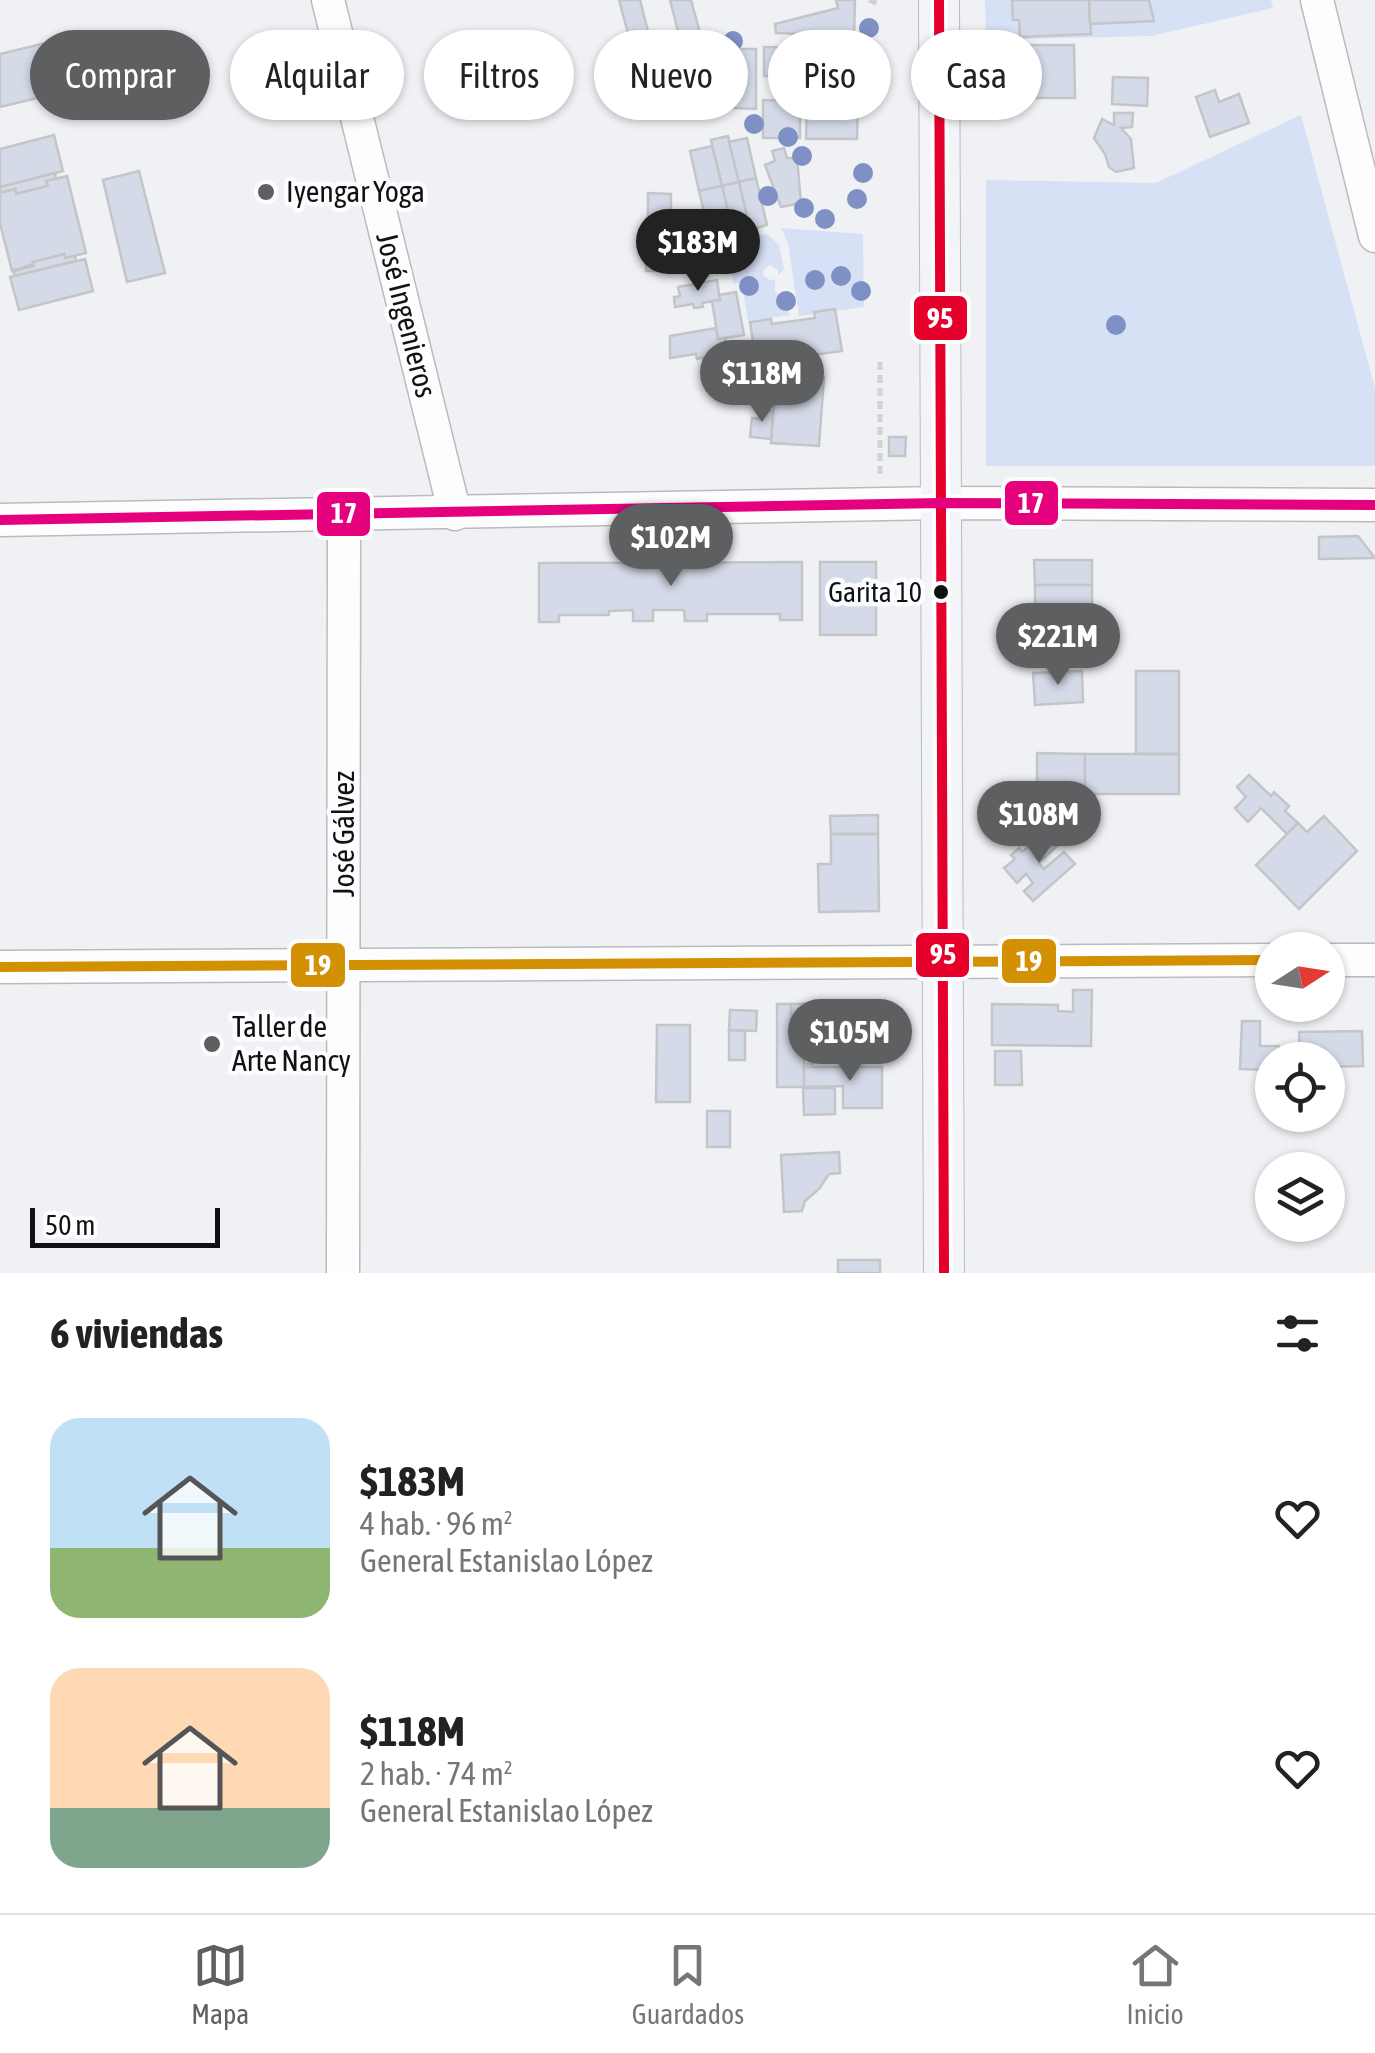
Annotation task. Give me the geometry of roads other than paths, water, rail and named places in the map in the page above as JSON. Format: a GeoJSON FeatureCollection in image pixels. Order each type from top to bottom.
{"type":"FeatureCollection","features":[{"type":"Feature","properties":{"kind":"main road"},"geometry":{"type":"LineString","coordinates":[[939,0],[944,1273]]}},
{"type":"Feature","properties":{"kind":"street","name":"José Ingenieros"},"geometry":{"type":"LineString","coordinates":[[328,0],[456,514]]}},
{"type":"Feature","properties":{"kind":"street"},"geometry":{"type":"LineString","coordinates":[[1318,0],[1363,135],[1375,236]]}},
{"type":"Feature","properties":{"kind":"street"},"geometry":{"type":"LineString","coordinates":[[0,520],[940,503],[1375,505]]}},
{"type":"Feature","properties":{"kind":"street","name":"José Gálvez"},"geometry":{"type":"LineString","coordinates":[[344,514],[344,1273]]}},
{"type":"Feature","properties":{"kind":"street"},"geometry":{"type":"LineString","coordinates":[[0,967],[1255,960]]}},
{"type":"Feature","properties":{"kind":"street"},"geometry":{"type":"LineString","coordinates":[[1345,960],[1375,960]]}},
{"type":"Feature","properties":{"kind":"place","name":"Iyengar Yoga"},"geometry":{"type":"Point","coordinates":[266,192]}},
{"type":"Feature","properties":{"kind":"place","name":"Garita 10"},"geometry":{"type":"Point","coordinates":[941,592]}},
{"type":"Feature","properties":{"kind":"place","name":"Taller de Arte Nancy"},"geometry":{"type":"Point","coordinates":[212,1044]}}]}
